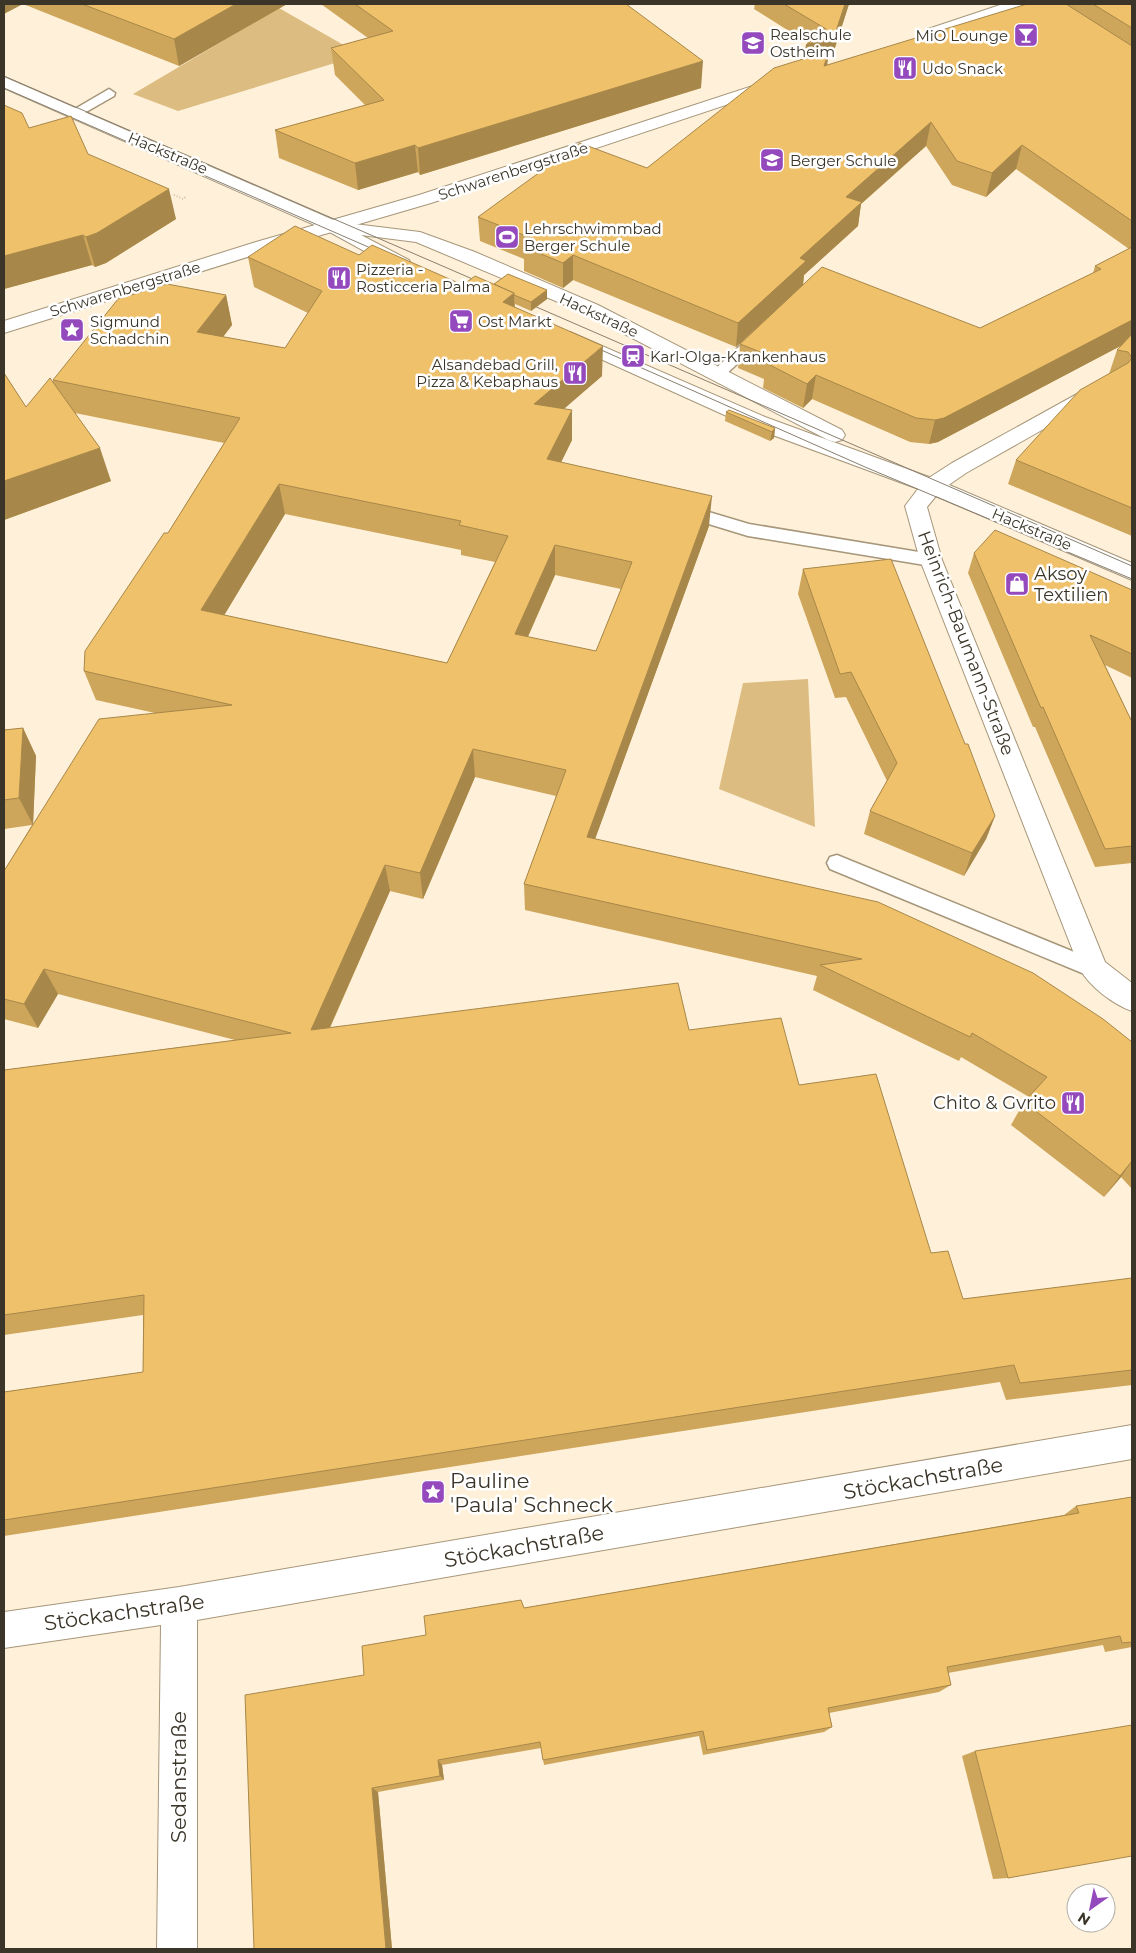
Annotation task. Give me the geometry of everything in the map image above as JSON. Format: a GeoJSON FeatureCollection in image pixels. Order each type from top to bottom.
{"type":"FeatureCollection","features":[{"type":"Feature","properties":{"kind":"street"},"geometry":{"type":"LineString","coordinates":[[915,39],[1018,4]]}},
{"type":"Feature","properties":{"kind":"street","name":"Schwarenbergstraße"},"geometry":{"type":"LineString","coordinates":[[4,327],[434,196],[785,80]]}},
{"type":"Feature","properties":{"kind":"street","name":"Hackstraße"},"geometry":{"type":"LineString","coordinates":[[4,82],[332,226],[375,252],[420,272]]}},
{"type":"Feature","properties":{"kind":"street","name":"Hackstraße"},"geometry":{"type":"LineString","coordinates":[[332,226],[420,237],[590,310],[718,374],[929,489]]}},
{"type":"Feature","properties":{"kind":"street","name":"Hackstraße"},"geometry":{"type":"LineString","coordinates":[[554,332],[758,422],[1132,572]]}},
{"type":"Feature","properties":{"kind":"street"},"geometry":{"type":"LineString","coordinates":[[929,489],[959,468],[1111,382]]}},
{"type":"Feature","properties":{"kind":"street","name":"Heinrich-Baumann-Straße"},"geometry":{"type":"LineString","coordinates":[[929,489],[916,506],[931,560],[1094,969],[1132,999]]}},
{"type":"Feature","properties":{"kind":"street","name":"Stöckachstraße"},"geometry":{"type":"LineString","coordinates":[[4,1630],[179,1605],[1132,1442]]}},
{"type":"Feature","properties":{"kind":"street","name":"Sedanstraße"},"geometry":{"type":"LineString","coordinates":[[177,1949],[179,1605]]}},
{"type":"Feature","properties":{"kind":"lane"},"geometry":{"type":"LineString","coordinates":[[74,113],[109,93]]}},
{"type":"Feature","properties":{"kind":"lane"},"geometry":{"type":"LineString","coordinates":[[718,374],[770,326]]}},
{"type":"Feature","properties":{"kind":"lane"},"geometry":{"type":"LineString","coordinates":[[665,505],[748,530],[931,560]]}},
{"type":"Feature","properties":{"kind":"lane","name":"Heinrich-Baumann-Straße"},"geometry":{"type":"LineString","coordinates":[[837,864],[1094,969]]}},
{"type":"Feature","properties":{"kind":"path"},"geometry":{"type":"LineString","coordinates":[[168,192],[183,199]]}},
{"type":"Feature","properties":{"kind":"shaded area"},"geometry":{"type":"Polygon","coordinates":[[[279,8],[361,55],[178,111],[133,94],[279,8]]]}},
{"type":"Feature","properties":{"kind":"shaded area"},"geometry":{"type":"Polygon","coordinates":[[[808,679],[815,827],[719,789],[743,683],[808,679]]]}},
{"type":"Feature","properties":{"kind":"building"},"geometry":{"type":"Polygon","coordinates":[[[82,4],[236,4],[174,39],[82,4]]]}},
{"type":"Feature","properties":{"kind":"building"},"geometry":{"type":"Polygon","coordinates":[[[355,4],[626,4],[703,61],[418,148],[415,145],[355,163],[275,130],[384,100],[331,48],[393,31],[355,4]]]}},
{"type":"Feature","properties":{"kind":"building"},"geometry":{"type":"Polygon","coordinates":[[[784,4],[845,4],[835,34],[806,45],[826,29],[784,4]]]}},
{"type":"Feature","properties":{"kind":"building"},"geometry":{"type":"Polygon","coordinates":[[[1027,4],[1066,4],[1132,46],[1132,221],[1022,145],[992,173],[957,161],[931,122],[846,197],[862,202],[800,258],[806,261],[738,323],[573,255],[563,263],[524,247],[534,239],[478,217],[580,143],[647,168],[774,68],[829,51],[824,66],[1027,4]]]}},
{"type":"Feature","properties":{"kind":"building"},"geometry":{"type":"Polygon","coordinates":[[[1093,4],[1132,4],[1132,28],[1093,4]]]}},
{"type":"Feature","properties":{"kind":"building"},"geometry":{"type":"Polygon","coordinates":[[[4,105],[22,113],[29,128],[71,116],[88,154],[169,189],[97,233],[4,256],[4,105]]]}},
{"type":"Feature","properties":{"kind":"building"},"geometry":{"type":"Polygon","coordinates":[[[295,226],[359,255],[372,245],[463,285],[475,276],[514,293],[503,302],[603,346],[534,404],[572,410],[547,459],[712,496],[587,837],[878,902],[1033,973],[1103,1019],[1132,1042],[1132,1161],[1120,1176],[1024,1102],[1047,1077],[972,1033],[970,1037],[820,965],[862,959],[524,884],[566,770],[473,749],[420,873],[385,865],[311,1030],[678,983],[689,1030],[781,1018],[799,1085],[876,1074],[931,1253],[948,1251],[963,1299],[1132,1278],[1132,1370],[1020,1383],[1014,1365],[4,1520],[4,1392],[143,1372],[144,1295],[4,1315],[4,1070],[291,1033],[44,969],[24,1004],[4,999],[4,871],[99,719],[232,705],[84,671],[85,651],[164,533],[168,533],[240,418],[53,380],[118,299],[167,284],[226,295],[197,332],[285,348],[322,291],[248,257],[295,226]],[[279,484],[201,610],[447,663],[508,536],[459,525],[461,521],[279,484]],[[555,545],[515,634],[596,651],[632,562],[555,545]]]}},
{"type":"Feature","properties":{"kind":"building"},"geometry":{"type":"Polygon","coordinates":[[[1132,247],[1132,320],[944,418],[935,420],[916,418],[816,375],[807,384],[766,363],[773,357],[740,344],[822,267],[980,328],[1101,269],[1095,266],[1132,247]]]}},
{"type":"Feature","properties":{"kind":"building"},"geometry":{"type":"Polygon","coordinates":[[[508,274],[547,290],[531,302],[494,284],[508,274]]]}},
{"type":"Feature","properties":{"kind":"building"},"geometry":{"type":"Polygon","coordinates":[[[1132,334],[1132,358],[1128,352],[1117,350],[1132,334]]]}},
{"type":"Feature","properties":{"kind":"building"},"geometry":{"type":"Polygon","coordinates":[[[1132,358],[1132,508],[1016,460],[1080,390],[1128,363],[1132,358]]]}},
{"type":"Feature","properties":{"kind":"building"},"geometry":{"type":"Polygon","coordinates":[[[4,373],[26,407],[50,378],[100,448],[4,481],[4,373]]]}},
{"type":"Feature","properties":{"kind":"building"},"geometry":{"type":"Polygon","coordinates":[[[729,410],[775,428],[772,432],[726,412],[729,410]]]}},
{"type":"Feature","properties":{"kind":"building"},"geometry":{"type":"Polygon","coordinates":[[[995,530],[1132,590],[1132,654],[1090,635],[1132,722],[1132,846],[1105,849],[1043,707],[1041,708],[974,553],[995,530]]]}},
{"type":"Feature","properties":{"kind":"building"},"geometry":{"type":"Polygon","coordinates":[[[891,559],[965,744],[968,744],[995,816],[972,853],[870,811],[897,763],[851,672],[840,674],[803,569],[891,559]]]}},
{"type":"Feature","properties":{"kind":"building"},"geometry":{"type":"Polygon","coordinates":[[[23,728],[19,798],[4,800],[4,730],[23,728]]]}},
{"type":"Feature","properties":{"kind":"building"},"geometry":{"type":"Polygon","coordinates":[[[1132,1497],[1132,1642],[1122,1643],[1120,1636],[947,1667],[951,1685],[828,1708],[832,1727],[707,1750],[703,1731],[543,1760],[540,1742],[438,1760],[440,1776],[372,1788],[386,1949],[254,1949],[245,1695],[364,1675],[362,1646],[426,1635],[424,1616],[521,1600],[524,1608],[1079,1513],[1076,1506],[1132,1497]]]}},
{"type":"Feature","properties":{"kind":"building"},"geometry":{"type":"Polygon","coordinates":[[[1132,1725],[1132,1856],[1008,1878],[975,1751],[1132,1725]]]}},
{"type":"Feature","properties":{"kind":"tram line"},"geometry":{"type":"LineString","coordinates":[[4,76],[484,284]]}},
{"type":"Feature","properties":{"kind":"tram line"},"geometry":{"type":"LineString","coordinates":[[4,88],[382,253]]}},
{"type":"Feature","properties":{"kind":"tram line"},"geometry":{"type":"LineString","coordinates":[[525,302],[1132,566]]}},
{"type":"Feature","properties":{"kind":"tram line"},"geometry":{"type":"LineString","coordinates":[[590,345],[865,467],[1132,579]]}},
{"type":"Feature","properties":{"kind":"place","name":"MiO Lounge"},"geometry":{"type":"Point","coordinates":[1026,35]}},
{"type":"Feature","properties":{"kind":"place","name":"Realschule Ostheim"},"geometry":{"type":"Point","coordinates":[753,43]}},
{"type":"Feature","properties":{"kind":"place","name":"Udo Snack"},"geometry":{"type":"Point","coordinates":[905,68]}},
{"type":"Feature","properties":{"kind":"place","name":"Berger Schule"},"geometry":{"type":"Point","coordinates":[772,160]}},
{"type":"Feature","properties":{"kind":"place","name":"Lehrschwimmbad Berger Schule"},"geometry":{"type":"Point","coordinates":[507,237]}},
{"type":"Feature","properties":{"kind":"place","name":"Pizzeria - Rosticceria Palma"},"geometry":{"type":"Point","coordinates":[339,278]}},
{"type":"Feature","properties":{"kind":"place","name":"Ost Markt"},"geometry":{"type":"Point","coordinates":[461,321]}},
{"type":"Feature","properties":{"kind":"place","name":"Sigmund Schadchin"},"geometry":{"type":"Point","coordinates":[72,330]}},
{"type":"Feature","properties":{"kind":"place","name":"Karl-Olga-Krankenhaus"},"geometry":{"type":"Point","coordinates":[633,356]}},
{"type":"Feature","properties":{"kind":"place","name":"Alsandebad Grill, Pizza & Kebaphaus"},"geometry":{"type":"Point","coordinates":[575,373]}},
{"type":"Feature","properties":{"kind":"place","name":"Aksoy Textilien"},"geometry":{"type":"Point","coordinates":[1017,584]}},
{"type":"Feature","properties":{"kind":"place","name":"Chito & Gvrito"},"geometry":{"type":"Point","coordinates":[1073,1103]}},
{"type":"Feature","properties":{"kind":"place","name":"Pauline 'Paula' Schneck"},"geometry":{"type":"Point","coordinates":[433,1492]}}]}
